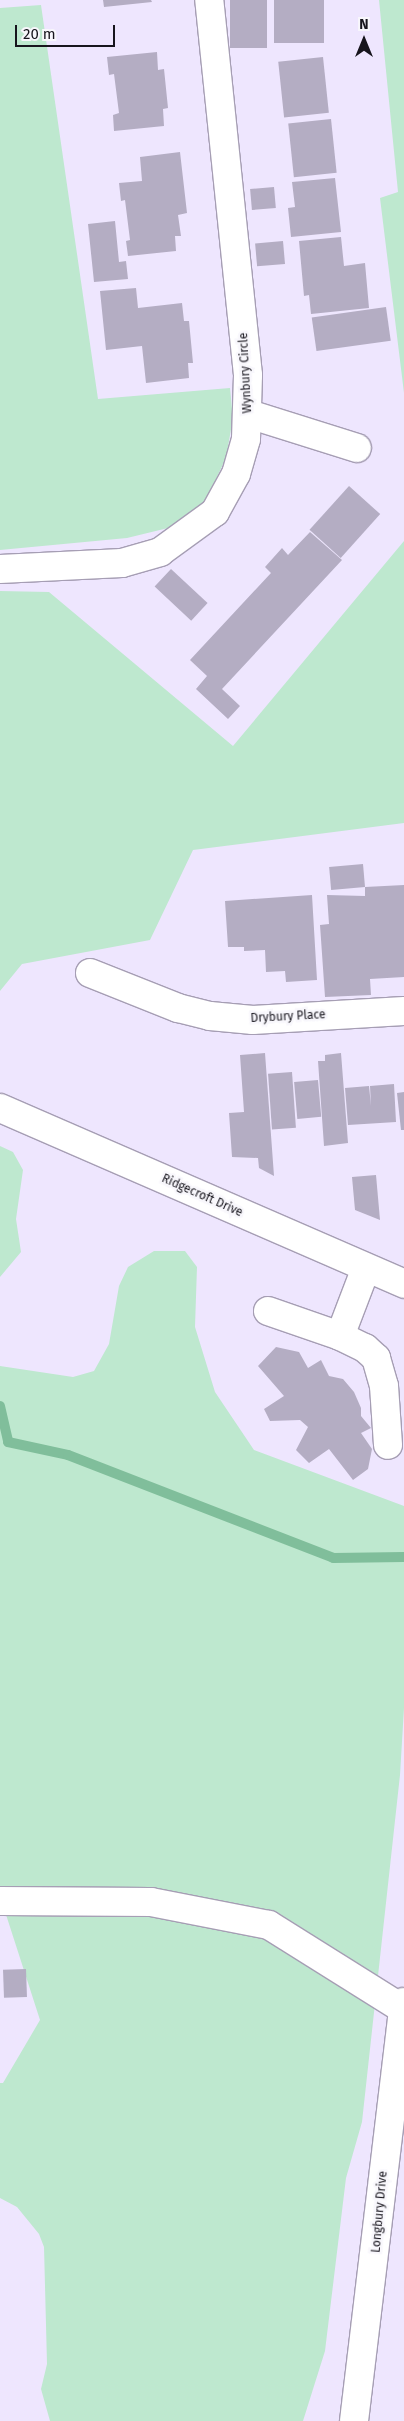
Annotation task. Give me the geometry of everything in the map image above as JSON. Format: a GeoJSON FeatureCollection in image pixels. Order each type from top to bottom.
{"type":"FeatureCollection","features":[{"type":"Feature","properties":{"kind":"street","name":"Wynbury Circle"},"geometry":{"type":"LineString","coordinates":[[0,568],[122,563],[160,552],[215,512],[236,474],[249,414],[239,272],[209,0]]}},
{"type":"Feature","properties":{"kind":"street"},"geometry":{"type":"LineString","coordinates":[[249,414],[357,448]]}},
{"type":"Feature","properties":{"kind":"street","name":"Drybury Place"},"geometry":{"type":"LineString","coordinates":[[90,973],[178,1008],[210,1016],[253,1020],[404,1011]]}},
{"type":"Feature","properties":{"kind":"street","name":"Ridgecroft Drive"},"geometry":{"type":"LineString","coordinates":[[0,1108],[404,1284]]}},
{"type":"Feature","properties":{"kind":"street"},"geometry":{"type":"LineString","coordinates":[[340,1336],[366,1268]]}},
{"type":"Feature","properties":{"kind":"street"},"geometry":{"type":"LineString","coordinates":[[268,1311],[340,1336],[365,1348],[381,1369],[388,1446]]}},
{"type":"Feature","properties":{"kind":"street"},"geometry":{"type":"LineString","coordinates":[[0,1901],[151,1902],[269,1925],[404,2005]]}},
{"type":"Feature","properties":{"kind":"street","name":"Longbury Drive"},"geometry":{"type":"LineString","coordinates":[[354,2421],[380,2221],[384,2164],[404,2005]]}},
{"type":"Feature","properties":{"kind":"street"},"geometry":{"type":"LineString","coordinates":[[384,2164],[404,2186]]}},
{"type":"Feature","properties":{"kind":"green space"},"geometry":{"type":"Polygon","coordinates":[[[379,0],[404,0],[404,393],[380,198],[398,192],[379,0]]]}},
{"type":"Feature","properties":{"kind":"green space"},"geometry":{"type":"Polygon","coordinates":[[[41,5],[98,399],[230,388],[233,418],[226,458],[204,504],[168,528],[127,538],[0,550],[0,8],[41,5]]]}},
{"type":"Feature","properties":{"kind":"green space"},"geometry":{"type":"Polygon","coordinates":[[[404,541],[404,823],[193,850],[150,940],[22,964],[0,991],[0,591],[49,592],[233,746],[404,541]]]}},
{"type":"Feature","properties":{"kind":"green space"},"geometry":{"type":"Polygon","coordinates":[[[0,1146],[13,1152],[23,1170],[16,1219],[21,1252],[0,1277],[0,1146]]]}},
{"type":"Feature","properties":{"kind":"green space"},"geometry":{"type":"Polygon","coordinates":[[[154,1251],[185,1251],[197,1267],[195,1327],[215,1392],[254,1450],[404,1506],[404,1708],[400,1775],[362,2122],[346,2178],[325,2351],[303,2421],[50,2421],[41,2389],[47,2364],[44,2247],[39,2234],[17,2207],[0,2198],[0,2083],[3,2083],[40,2020],[0,1896],[0,1366],[73,1377],[94,1371],[109,1344],[119,1286],[128,1267],[154,1251]]]}},
{"type":"Feature","properties":{"kind":"building"},"geometry":{"type":"Polygon","coordinates":[[[103,0],[151,0],[152,2],[104,7],[103,0]]]}},
{"type":"Feature","properties":{"kind":"building"},"geometry":{"type":"Polygon","coordinates":[[[230,0],[267,0],[267,48],[230,48],[230,0]]]}},
{"type":"Feature","properties":{"kind":"building"},"geometry":{"type":"Polygon","coordinates":[[[274,0],[324,0],[324,43],[274,43],[274,0]]]}},
{"type":"Feature","properties":{"kind":"building"},"geometry":{"type":"Polygon","coordinates":[[[157,52],[158,70],[164,69],[168,108],[163,109],[164,126],[114,131],[113,115],[119,113],[114,74],[109,75],[107,57],[157,52]]]}},
{"type":"Feature","properties":{"kind":"building"},"geometry":{"type":"Polygon","coordinates":[[[323,57],[329,113],[284,117],[278,62],[323,57]]]}},
{"type":"Feature","properties":{"kind":"building"},"geometry":{"type":"Polygon","coordinates":[[[331,119],[337,173],[294,177],[288,123],[331,119]]]}},
{"type":"Feature","properties":{"kind":"building"},"geometry":{"type":"Polygon","coordinates":[[[180,152],[187,213],[178,215],[181,236],[175,236],[176,251],[128,256],[126,241],[130,240],[125,200],[121,201],[119,183],[142,181],[140,157],[180,152]]]}},
{"type":"Feature","properties":{"kind":"building"},"geometry":{"type":"Polygon","coordinates":[[[335,178],[341,232],[291,237],[288,208],[295,207],[292,182],[335,178]]]}},
{"type":"Feature","properties":{"kind":"building"},"geometry":{"type":"Polygon","coordinates":[[[274,187],[276,208],[252,210],[250,189],[274,187]]]}},
{"type":"Feature","properties":{"kind":"building"},"geometry":{"type":"Polygon","coordinates":[[[115,221],[119,262],[126,261],[128,279],[94,282],[88,224],[115,221]]]}},
{"type":"Feature","properties":{"kind":"building"},"geometry":{"type":"Polygon","coordinates":[[[341,237],[344,266],[365,263],[369,308],[311,314],[309,295],[304,296],[299,241],[341,237]]]}},
{"type":"Feature","properties":{"kind":"building"},"geometry":{"type":"Polygon","coordinates":[[[283,241],[285,264],[257,266],[255,243],[283,241]]]}},
{"type":"Feature","properties":{"kind":"building"},"geometry":{"type":"Polygon","coordinates":[[[136,288],[138,308],[182,303],[184,321],[189,321],[193,363],[188,363],[189,378],[146,383],[142,346],[106,350],[100,291],[136,288]]]}},
{"type":"Feature","properties":{"kind":"building"},"geometry":{"type":"Polygon","coordinates":[[[386,307],[391,341],[316,351],[312,317],[386,307]]]}},
{"type":"Feature","properties":{"kind":"building"},"geometry":{"type":"Polygon","coordinates":[[[349,486],[380,514],[341,558],[310,530],[349,486]]]}},
{"type":"Feature","properties":{"kind":"building"},"geometry":{"type":"Polygon","coordinates":[[[310,532],[342,560],[222,689],[240,706],[228,719],[196,689],[207,676],[190,660],[271,573],[265,567],[282,548],[288,555],[310,532]]]}},
{"type":"Feature","properties":{"kind":"building"},"geometry":{"type":"Polygon","coordinates":[[[171,569],[208,603],[191,621],[155,587],[171,569]]]}},
{"type":"Feature","properties":{"kind":"building"},"geometry":{"type":"Polygon","coordinates":[[[363,864],[365,887],[331,890],[329,867],[363,864]]]}},
{"type":"Feature","properties":{"kind":"building"},"geometry":{"type":"Polygon","coordinates":[[[404,885],[404,977],[370,979],[371,995],[325,997],[320,925],[329,924],[327,895],[365,896],[365,887],[404,885]]]}},
{"type":"Feature","properties":{"kind":"building"},"geometry":{"type":"Polygon","coordinates":[[[312,895],[317,980],[286,982],[285,971],[266,972],[265,950],[244,951],[244,947],[228,947],[225,901],[312,895]]]}},
{"type":"Feature","properties":{"kind":"building"},"geometry":{"type":"Polygon","coordinates":[[[265,1053],[274,1176],[259,1168],[258,1158],[232,1157],[229,1113],[244,1112],[240,1055],[265,1053]]]}},
{"type":"Feature","properties":{"kind":"building"},"geometry":{"type":"Polygon","coordinates":[[[341,1053],[348,1143],[324,1146],[318,1061],[325,1061],[325,1055],[341,1053]]]}},
{"type":"Feature","properties":{"kind":"building"},"geometry":{"type":"Polygon","coordinates":[[[292,1072],[296,1128],[272,1130],[268,1074],[292,1072]]]}},
{"type":"Feature","properties":{"kind":"building"},"geometry":{"type":"Polygon","coordinates":[[[318,1080],[321,1117],[297,1119],[294,1082],[318,1080]]]}},
{"type":"Feature","properties":{"kind":"building"},"geometry":{"type":"Polygon","coordinates":[[[394,1084],[396,1122],[348,1125],[345,1088],[369,1086],[371,1106],[370,1086],[394,1084]]]}},
{"type":"Feature","properties":{"kind":"building"},"geometry":{"type":"Polygon","coordinates":[[[404,1092],[404,1130],[401,1130],[397,1093],[404,1092]]]}},
{"type":"Feature","properties":{"kind":"building"},"geometry":{"type":"Polygon","coordinates":[[[376,1175],[380,1220],[355,1210],[352,1177],[376,1175]]]}},
{"type":"Feature","properties":{"kind":"building"},"geometry":{"type":"Polygon","coordinates":[[[276,1347],[299,1352],[308,1368],[321,1360],[329,1376],[343,1379],[354,1392],[361,1408],[361,1416],[371,1428],[361,1433],[372,1449],[368,1469],[353,1480],[329,1449],[309,1463],[296,1450],[308,1427],[300,1420],[270,1421],[264,1409],[284,1396],[258,1366],[276,1347]]]}},
{"type":"Feature","properties":{"kind":"building"},"geometry":{"type":"Polygon","coordinates":[[[26,1969],[27,1997],[4,1998],[3,1970],[26,1969]]]}},
{"type":"Feature","properties":{"kind":"waterway"},"geometry":{"type":"LineString","coordinates":[[0,1406],[8,1442],[68,1455],[333,1558],[404,1557]]}}]}
